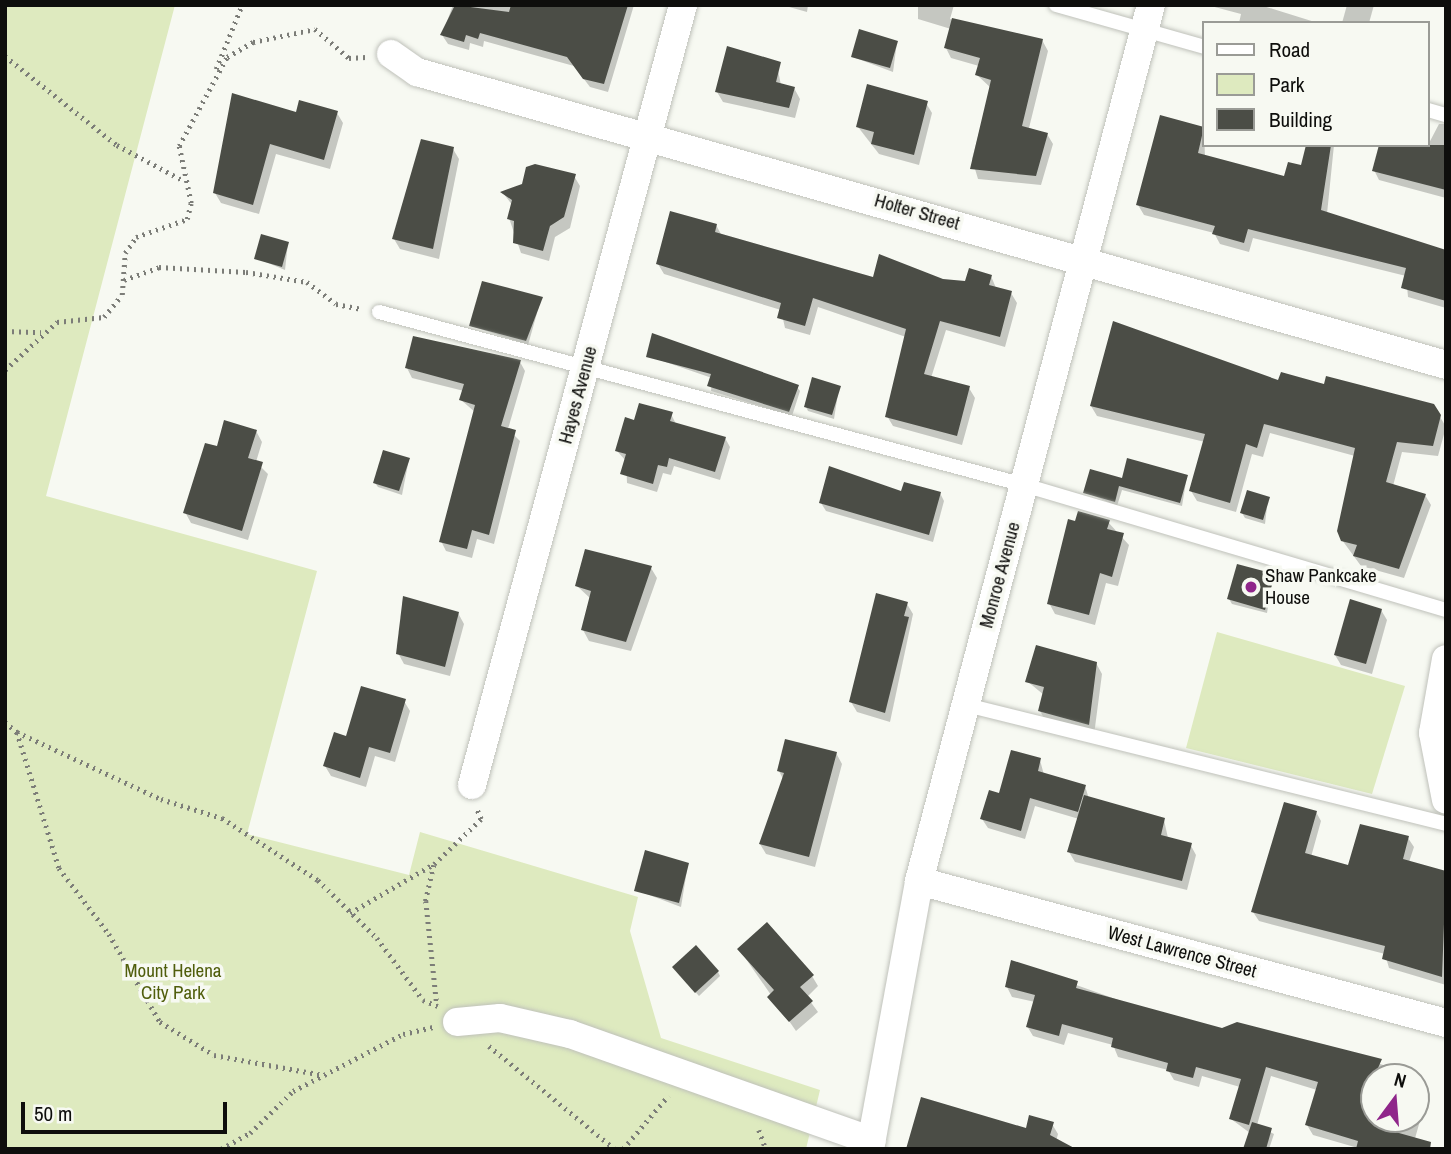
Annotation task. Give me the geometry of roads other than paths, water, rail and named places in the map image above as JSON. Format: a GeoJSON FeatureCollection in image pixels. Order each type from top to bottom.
{"type":"FeatureCollection","features":[{"type":"Feature","properties":{"kind":"street","name":"Hayes Avenue"},"geometry":{"type":"LineString","coordinates":[[472,785],[683,5]]}},
{"type":"Feature","properties":{"kind":"street","name":"Monroe Avenue"},"geometry":{"type":"LineString","coordinates":[[871,1145],[919,881],[1148,18]]}},
{"type":"Feature","properties":{"kind":"street","name":"Holter Street"},"geometry":{"type":"LineString","coordinates":[[391,54],[417,72],[649,134],[1446,365]]}},
{"type":"Feature","properties":{"kind":"street"},"geometry":{"type":"LineString","coordinates":[[1446,659],[1433,733],[1446,800]]}},
{"type":"Feature","properties":{"kind":"street","name":"West Lawrence Street"},"geometry":{"type":"LineString","coordinates":[[919,881],[1446,1023]]}},
{"type":"Feature","properties":{"kind":"street"},"geometry":{"type":"LineString","coordinates":[[447,1013],[500,1018],[570,1034],[871,1145]]}},
{"type":"Feature","properties":{"kind":"lane"},"geometry":{"type":"LineString","coordinates":[[1056,5],[1148,18],[1202,46]]}},
{"type":"Feature","properties":{"kind":"lane"},"geometry":{"type":"LineString","coordinates":[[379,312],[586,364],[1024,485],[1446,610]]}},
{"type":"Feature","properties":{"kind":"lane"},"geometry":{"type":"LineString","coordinates":[[966,705],[1446,824]]}},
{"type":"Feature","properties":{"kind":"place","name":"Shaw Pankcake House"},"geometry":{"type":"Point","coordinates":[1251,587]}},
{"type":"Feature","properties":{"kind":"park label","name":"Mount Helena City Park"},"geometry":{"type":"Point","coordinates":[173,982]}}]}
